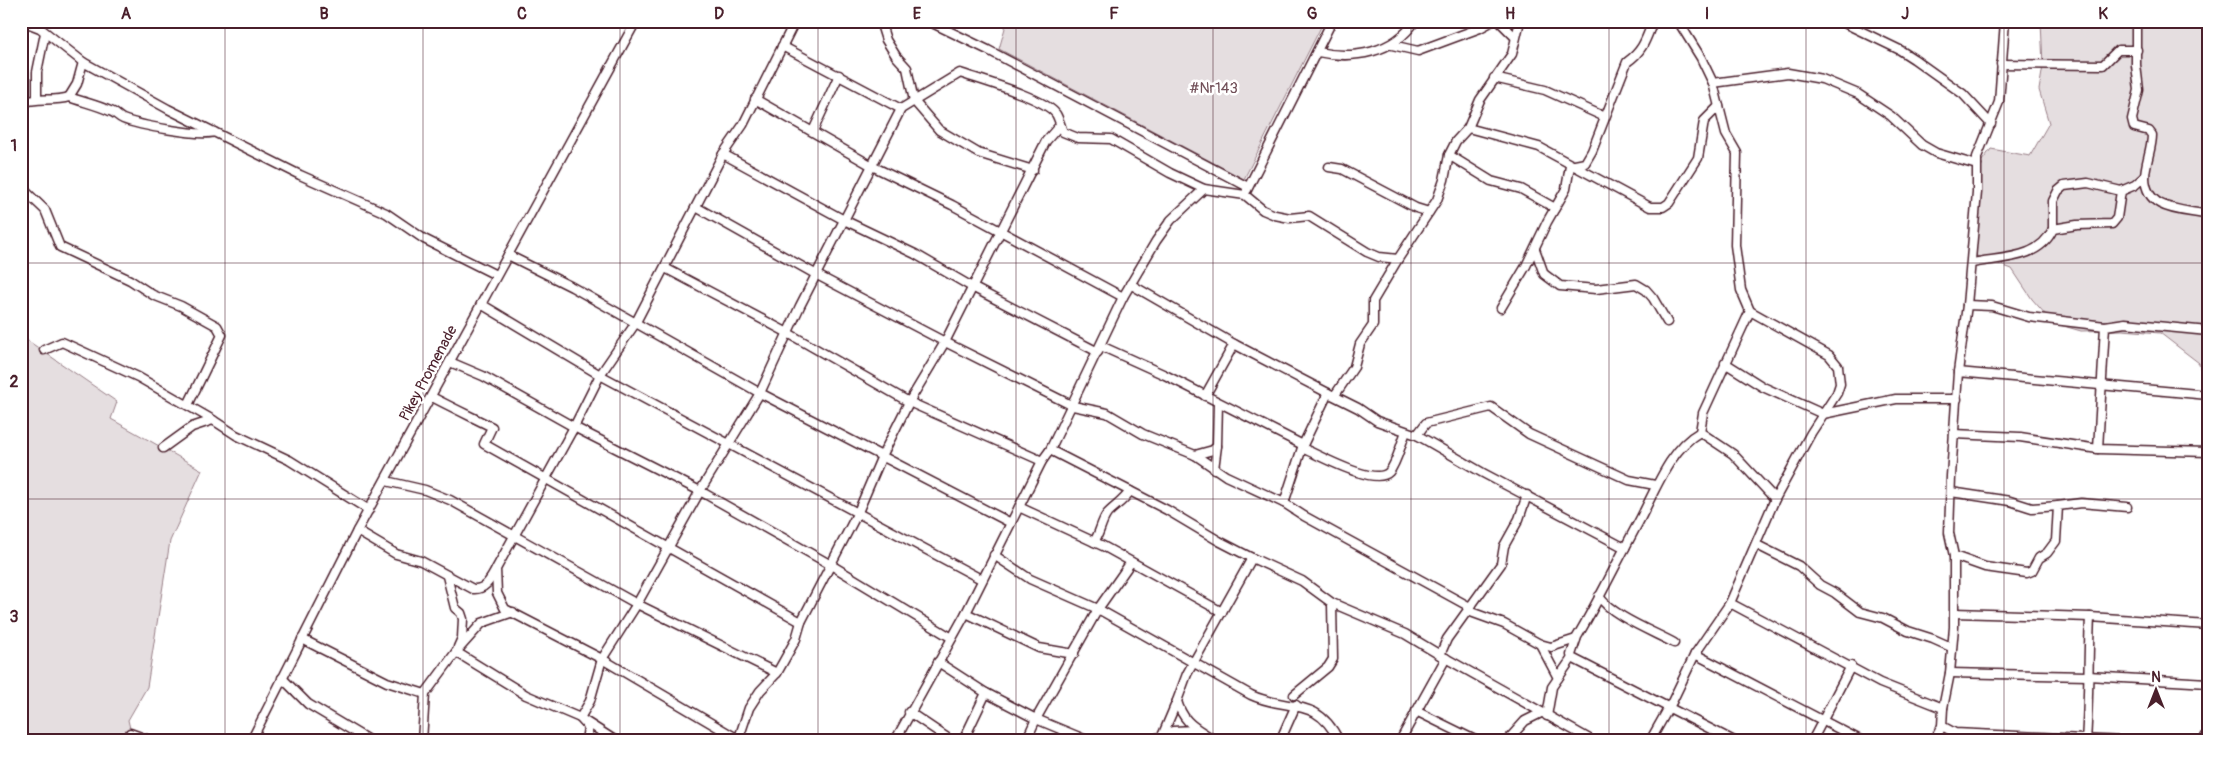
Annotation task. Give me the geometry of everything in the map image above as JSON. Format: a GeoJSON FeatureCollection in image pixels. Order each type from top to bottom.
{"type":"FeatureCollection","features":[{"type":"Feature","properties":{"kind":"street"},"geometry":{"type":"LineString","coordinates":[[22,21],[45,33],[83,62],[168,109],[300,175],[386,212],[424,240],[496,275]]}},
{"type":"Feature","properties":{"kind":"street","name":"Pikey Promenade"},"geometry":{"type":"LineString","coordinates":[[251,741],[357,531],[432,397],[496,275],[554,176],[636,21]]}},
{"type":"Feature","properties":{"kind":"street"},"geometry":{"type":"LineString","coordinates":[[357,531],[396,554],[421,561],[467,587],[478,590],[489,582],[574,427],[600,375],[635,324],[723,154],[743,125],[795,21]]}},
{"type":"Feature","properties":{"kind":"street"},"geometry":{"type":"LineString","coordinates":[[880,21],[886,40],[896,56],[907,68],[914,101],[939,130],[978,153],[1033,170]]}},
{"type":"Feature","properties":{"kind":"street"},"geometry":{"type":"LineString","coordinates":[[928,21],[988,50],[1247,191],[1263,210],[1290,218],[1309,216],[1367,252],[1379,257],[1398,259]]}},
{"type":"Feature","properties":{"kind":"street"},"geometry":{"type":"LineString","coordinates":[[1247,191],[1332,21]]}},
{"type":"Feature","properties":{"kind":"street"},"geometry":{"type":"LineString","coordinates":[[1318,52],[1332,55],[1359,54],[1392,45],[1402,38],[1415,21]]}},
{"type":"Feature","properties":{"kind":"street"},"geometry":{"type":"LineString","coordinates":[[1392,45],[1418,51],[1480,28],[1493,21]]}},
{"type":"Feature","properties":{"kind":"street"},"geometry":{"type":"LineString","coordinates":[[1499,21],[1515,37]]}},
{"type":"Feature","properties":{"kind":"street"},"geometry":{"type":"LineString","coordinates":[[1284,503],[1303,447],[1332,394],[1354,367],[1360,344],[1373,326],[1372,301],[1442,190],[1449,155],[1456,141],[1468,128],[1480,100],[1512,54],[1520,21]]}},
{"type":"Feature","properties":{"kind":"street"},"geometry":{"type":"LineString","coordinates":[[1570,166],[1585,163],[1592,151],[1627,62],[1638,54],[1645,44],[1652,21]]}},
{"type":"Feature","properties":{"kind":"street"},"geometry":{"type":"LineString","coordinates":[[1650,741],[1694,654],[1730,603],[1757,545],[1775,499],[1823,414],[1832,402],[1840,384],[1838,366],[1829,355],[1750,310],[1741,290],[1735,245],[1737,153],[1726,134],[1713,83],[1701,58],[1678,21]]}},
{"type":"Feature","properties":{"kind":"street"},"geometry":{"type":"LineString","coordinates":[[1840,21],[1900,50],[1914,59],[1963,94],[1991,124]]}},
{"type":"Feature","properties":{"kind":"street"},"geometry":{"type":"LineString","coordinates":[[1934,741],[1942,726],[1943,708],[1950,673],[1954,613],[1954,556],[1949,533],[1950,492],[1958,372],[1972,264],[1977,165],[1979,149],[1999,102],[2000,64],[2005,21]]}},
{"type":"Feature","properties":{"kind":"street"},"geometry":{"type":"LineString","coordinates":[[2136,21],[2136,77],[2139,90],[2132,119],[2134,127],[2149,131],[2152,136],[2145,176],[2148,195],[2153,200],[2178,210],[2208,215]]}},
{"type":"Feature","properties":{"kind":"street"},"geometry":{"type":"LineString","coordinates":[[37,99],[37,72],[45,33]]}},
{"type":"Feature","properties":{"kind":"street"},"geometry":{"type":"LineString","coordinates":[[782,46],[901,109]]}},
{"type":"Feature","properties":{"kind":"street"},"geometry":{"type":"LineString","coordinates":[[2000,64],[2103,65],[2108,63],[2118,50],[2137,50]]}},
{"type":"Feature","properties":{"kind":"street"},"geometry":{"type":"LineString","coordinates":[[69,97],[77,84],[83,62]]}},
{"type":"Feature","properties":{"kind":"street"},"geometry":{"type":"LineString","coordinates":[[580,718],[590,701],[602,659],[637,604],[700,491],[760,393],[817,275],[874,167],[901,109],[960,73],[1007,89],[1041,104],[1056,113],[1063,132],[1078,138],[1111,139],[1170,173],[1204,189],[1247,191]]}},
{"type":"Feature","properties":{"kind":"street"},"geometry":{"type":"LineString","coordinates":[[1713,83],[1788,73],[1822,79],[1858,94],[1891,116],[1922,145],[1936,153],[1977,165]]}},
{"type":"Feature","properties":{"kind":"street"},"geometry":{"type":"LineString","coordinates":[[813,131],[839,75]]}},
{"type":"Feature","properties":{"kind":"street"},"geometry":{"type":"LineString","coordinates":[[1494,78],[1545,90],[1605,117]]}},
{"type":"Feature","properties":{"kind":"street"},"geometry":{"type":"LineString","coordinates":[[21,103],[37,99],[69,97],[112,111],[127,120],[202,134],[214,132]]}},
{"type":"Feature","properties":{"kind":"street"},"geometry":{"type":"LineString","coordinates":[[755,99],[874,167],[952,205],[1123,297]]}},
{"type":"Feature","properties":{"kind":"street"},"geometry":{"type":"LineString","coordinates":[[1468,128],[1539,147],[1570,166],[1650,207],[1663,207],[1669,203],[1698,158],[1704,121],[1719,106]]}},
{"type":"Feature","properties":{"kind":"street"},"geometry":{"type":"LineString","coordinates":[[496,570],[496,593],[505,608],[602,659],[738,740],[749,708],[760,690],[777,673],[796,639],[802,622],[858,512],[882,456],[909,402],[945,342],[1002,232],[1046,141],[1060,125]]}},
{"type":"Feature","properties":{"kind":"street"},"geometry":{"type":"LineString","coordinates":[[723,154],[846,221],[915,254],[972,287],[1100,349],[1205,396],[1355,472],[1373,476],[1384,476],[1390,471],[1406,432]]}},
{"type":"Feature","properties":{"kind":"street"},"geometry":{"type":"LineString","coordinates":[[1449,155],[1491,181],[1521,189],[1555,208]]}},
{"type":"Feature","properties":{"kind":"street"},"geometry":{"type":"LineString","coordinates":[[1501,308],[1566,190],[1570,166]]}},
{"type":"Feature","properties":{"kind":"street"},"geometry":{"type":"LineString","coordinates":[[1329,167],[1342,169],[1416,208],[1429,212]]}},
{"type":"Feature","properties":{"kind":"street"},"geometry":{"type":"LineString","coordinates":[[1972,264],[2030,252],[2048,240],[2053,229],[2053,201],[2058,190],[2064,186],[2088,183],[2121,190],[2135,185],[2145,176]]}},
{"type":"Feature","properties":{"kind":"street"},"geometry":{"type":"LineString","coordinates":[[21,187],[45,210],[60,247],[130,280],[153,295],[181,306],[217,326],[222,335],[188,405]]}},
{"type":"Feature","properties":{"kind":"street"},"geometry":{"type":"LineString","coordinates":[[895,741],[909,712],[966,612],[1009,522],[1019,507],[1073,406],[1130,284],[1171,220],[1204,189]]}},
{"type":"Feature","properties":{"kind":"street"},"geometry":{"type":"LineString","coordinates":[[2053,229],[2077,225],[2112,224],[2117,218],[2121,190]]}},
{"type":"Feature","properties":{"kind":"street"},"geometry":{"type":"LineString","coordinates":[[696,207],[817,275],[1073,406],[1106,413],[1143,434],[1194,455],[1214,469],[1284,503],[1469,609],[1504,624],[1540,644],[1551,647],[1576,640]]}},
{"type":"Feature","properties":{"kind":"street"},"geometry":{"type":"LineString","coordinates":[[1535,249],[1544,274],[1560,286],[1596,289],[1636,284],[1646,290],[1653,298],[1667,322]]}},
{"type":"Feature","properties":{"kind":"street"},"geometry":{"type":"LineString","coordinates":[[508,254],[724,371],[760,393],[1009,522]]}},
{"type":"Feature","properties":{"kind":"street"},"geometry":{"type":"LineString","coordinates":[[665,268],[788,333],[909,402],[1042,461]]}},
{"type":"Feature","properties":{"kind":"street"},"geometry":{"type":"LineString","coordinates":[[1130,284],[1234,344],[1358,408],[1377,421],[1417,435],[1625,548]]}},
{"type":"Feature","properties":{"kind":"street"},"geometry":{"type":"LineString","coordinates":[[481,304],[600,375],[981,579]]}},
{"type":"Feature","properties":{"kind":"street"},"geometry":{"type":"LineString","coordinates":[[1967,305],[1992,306],[2029,318],[2105,326],[2125,324],[2208,331]]}},
{"type":"Feature","properties":{"kind":"street"},"geometry":{"type":"LineString","coordinates":[[1700,432],[1703,413],[1713,395],[1725,363],[1750,310]]}},
{"type":"Feature","properties":{"kind":"street"},"geometry":{"type":"LineString","coordinates":[[2098,449],[2105,326]]}},
{"type":"Feature","properties":{"kind":"street"},"geometry":{"type":"LineString","coordinates":[[44,350],[62,342],[156,386],[236,435],[289,460],[369,510]]}},
{"type":"Feature","properties":{"kind":"street"},"geometry":{"type":"LineString","coordinates":[[1205,396],[1234,344]]}},
{"type":"Feature","properties":{"kind":"street"},"geometry":{"type":"LineString","coordinates":[[450,362],[483,376],[574,427],[700,491],[831,565],[952,638]]}},
{"type":"Feature","properties":{"kind":"street"},"geometry":{"type":"LineString","coordinates":[[1725,363],[1762,387],[1823,414],[1896,399],[1957,399]]}},
{"type":"Feature","properties":{"kind":"street"},"geometry":{"type":"LineString","coordinates":[[1958,372],[2102,384],[2208,396]]}},
{"type":"Feature","properties":{"kind":"street"},"geometry":{"type":"LineString","coordinates":[[432,397],[466,412],[492,427],[484,444],[802,622]]}},
{"type":"Feature","properties":{"kind":"street"},"geometry":{"type":"LineString","coordinates":[[1214,469],[1217,446],[1218,403]]}},
{"type":"Feature","properties":{"kind":"street"},"geometry":{"type":"LineString","coordinates":[[1417,435],[1426,423],[1490,407],[1529,434],[1629,480],[1655,485]]}},
{"type":"Feature","properties":{"kind":"street"},"geometry":{"type":"LineString","coordinates":[[163,448],[192,427],[213,420]]}},
{"type":"Feature","properties":{"kind":"street"},"geometry":{"type":"LineString","coordinates":[[1544,714],[1552,688],[1572,658],[1576,640],[1625,548],[1655,485],[1661,480],[1686,440],[1700,432]]}},
{"type":"Feature","properties":{"kind":"street"},"geometry":{"type":"LineString","coordinates":[[1700,432],[1733,454],[1775,499]]}},
{"type":"Feature","properties":{"kind":"street"},"geometry":{"type":"LineString","coordinates":[[1954,434],[2020,437],[2098,449],[2208,452]]}},
{"type":"Feature","properties":{"kind":"street"},"geometry":{"type":"LineString","coordinates":[[1194,455],[1213,450],[1217,446]]}},
{"type":"Feature","properties":{"kind":"street"},"geometry":{"type":"LineString","coordinates":[[1050,450],[1130,491],[1252,558],[1302,581],[1332,602],[1405,634],[1593,741]]}},
{"type":"Feature","properties":{"kind":"street"},"geometry":{"type":"LineString","coordinates":[[386,481],[424,490],[450,500],[637,604],[777,673]]}},
{"type":"Feature","properties":{"kind":"street"},"geometry":{"type":"LineString","coordinates":[[1094,542],[1102,531],[1102,521],[1109,511],[1122,503],[1130,491]]}},
{"type":"Feature","properties":{"kind":"street"},"geometry":{"type":"LineString","coordinates":[[1950,492],[2010,501],[2032,508],[2081,503],[2127,507]]}},
{"type":"Feature","properties":{"kind":"street"},"geometry":{"type":"LineString","coordinates":[[1400,741],[1443,657],[1447,639],[1501,564],[1504,546],[1519,519],[1527,495]]}},
{"type":"Feature","properties":{"kind":"street"},"geometry":{"type":"LineString","coordinates":[[1954,556],[1985,567],[2019,574],[2032,571],[2039,558],[2047,553],[2056,541],[2058,506]]}},
{"type":"Feature","properties":{"kind":"street"},"geometry":{"type":"LineString","coordinates":[[1019,507],[1094,542],[1222,612]]}},
{"type":"Feature","properties":{"kind":"street"},"geometry":{"type":"LineString","coordinates":[[1757,545],[1800,566],[1820,585],[1835,593],[1860,612],[1883,618],[1908,631],[1933,639],[1951,648]]}},
{"type":"Feature","properties":{"kind":"street"},"geometry":{"type":"LineString","coordinates":[[994,555],[1030,579],[1098,609],[1259,699],[1272,703],[1296,704],[1326,719],[1339,741]]}},
{"type":"Feature","properties":{"kind":"street"},"geometry":{"type":"LineString","coordinates":[[1163,734],[1182,685],[1252,558]]}},
{"type":"Feature","properties":{"kind":"street"},"geometry":{"type":"LineString","coordinates":[[1026,741],[1036,719],[1098,609],[1131,562]]}},
{"type":"Feature","properties":{"kind":"street"},"geometry":{"type":"LineString","coordinates":[[447,576],[454,608],[463,619],[462,638],[456,652]]}},
{"type":"Feature","properties":{"kind":"street"},"geometry":{"type":"LineString","coordinates":[[1599,596],[1604,604],[1618,614],[1674,643]]}},
{"type":"Feature","properties":{"kind":"street"},"geometry":{"type":"LineString","coordinates":[[1294,695],[1328,667],[1333,659],[1332,602]]}},
{"type":"Feature","properties":{"kind":"street"},"geometry":{"type":"LineString","coordinates":[[1730,603],[1880,683],[1943,708]]}},
{"type":"Feature","properties":{"kind":"street"},"geometry":{"type":"LineString","coordinates":[[422,741],[426,694],[456,652],[482,623],[513,612]]}},
{"type":"Feature","properties":{"kind":"street"},"geometry":{"type":"LineString","coordinates":[[966,612],[1039,648],[1074,654]]}},
{"type":"Feature","properties":{"kind":"street"},"geometry":{"type":"LineString","coordinates":[[1954,613],[2090,616],[2208,625]]}},
{"type":"Feature","properties":{"kind":"street"},"geometry":{"type":"LineString","coordinates":[[2086,740],[2090,698],[2088,676],[2090,616]]}},
{"type":"Feature","properties":{"kind":"street"},"geometry":{"type":"LineString","coordinates":[[302,640],[387,682],[426,694]]}},
{"type":"Feature","properties":{"kind":"street"},"geometry":{"type":"LineString","coordinates":[[1540,644],[1558,678]]}},
{"type":"Feature","properties":{"kind":"street"},"geometry":{"type":"LineString","coordinates":[[456,652],[526,695],[580,718],[616,741]]}},
{"type":"Feature","properties":{"kind":"street"},"geometry":{"type":"LineString","coordinates":[[1694,654],[1823,719],[1862,741]]}},
{"type":"Feature","properties":{"kind":"street"},"geometry":{"type":"LineString","coordinates":[[1572,658],[1734,741]]}},
{"type":"Feature","properties":{"kind":"street"},"geometry":{"type":"LineString","coordinates":[[938,662],[986,693],[1036,719],[1089,741]]}},
{"type":"Feature","properties":{"kind":"street"},"geometry":{"type":"LineString","coordinates":[[1812,741],[1851,666]]}},
{"type":"Feature","properties":{"kind":"street"},"geometry":{"type":"LineString","coordinates":[[1950,673],[2088,676],[2208,683]]}},
{"type":"Feature","properties":{"kind":"street"},"geometry":{"type":"LineString","coordinates":[[282,678],[308,704],[370,741]]}},
{"type":"Feature","properties":{"kind":"street"},"geometry":{"type":"LineString","coordinates":[[963,741],[986,693]]}},
{"type":"Feature","properties":{"kind":"street"},"geometry":{"type":"LineString","coordinates":[[1177,700],[1182,712],[1196,730],[1215,741]]}},
{"type":"Feature","properties":{"kind":"street"},"geometry":{"type":"LineString","coordinates":[[1280,741],[1296,704]]}},
{"type":"Feature","properties":{"kind":"street"},"geometry":{"type":"LineString","coordinates":[[1416,711],[1477,741]]}},
{"type":"Feature","properties":{"kind":"street"},"geometry":{"type":"LineString","coordinates":[[909,712],[952,741]]}},
{"type":"Feature","properties":{"kind":"street"},"geometry":{"type":"LineString","coordinates":[[1507,741],[1525,721],[1544,714]]}},
{"type":"Feature","properties":{"kind":"street"},"geometry":{"type":"LineString","coordinates":[[580,718],[588,727],[586,741]]}},
{"type":"Feature","properties":{"kind":"street"},"geometry":{"type":"LineString","coordinates":[[1942,726],[1954,733],[1972,735],[2125,741]]}},
{"type":"Feature","properties":{"kind":"street"},"geometry":{"type":"LineString","coordinates":[[1150,741],[1163,734],[1187,729],[1196,730]]}},
{"type":"Feature","properties":{"kind":"street"},"geometry":{"type":"LineString","coordinates":[[130,732],[152,741]]}},
{"type":"Feature","properties":{"kind":"street"},"geometry":{"type":"LineString","coordinates":[[2203,741],[2208,732]]}},
{"type":"Feature","properties":{"kind":"green space","name":"#Nr143"},"geometry":{"type":"Polygon","coordinates":[[[1007,21],[1324,21],[1244,179],[999,49],[1007,21]]]}},
{"type":"Feature","properties":{"kind":"green space"},"geometry":{"type":"Polygon","coordinates":[[[2041,21],[2208,21],[2208,402],[2199,363],[2160,333],[2122,330],[2081,331],[2053,323],[2032,299],[2012,269],[1974,255],[1978,166],[1991,149],[2030,156],[2049,123],[2039,90],[2043,66],[2041,21]]]}},
{"type":"Feature","properties":{"kind":"green space"},"geometry":{"type":"Polygon","coordinates":[[[21,336],[117,402],[111,419],[202,470],[170,541],[147,687],[128,720],[133,741],[21,741],[21,336]]]}}]}
